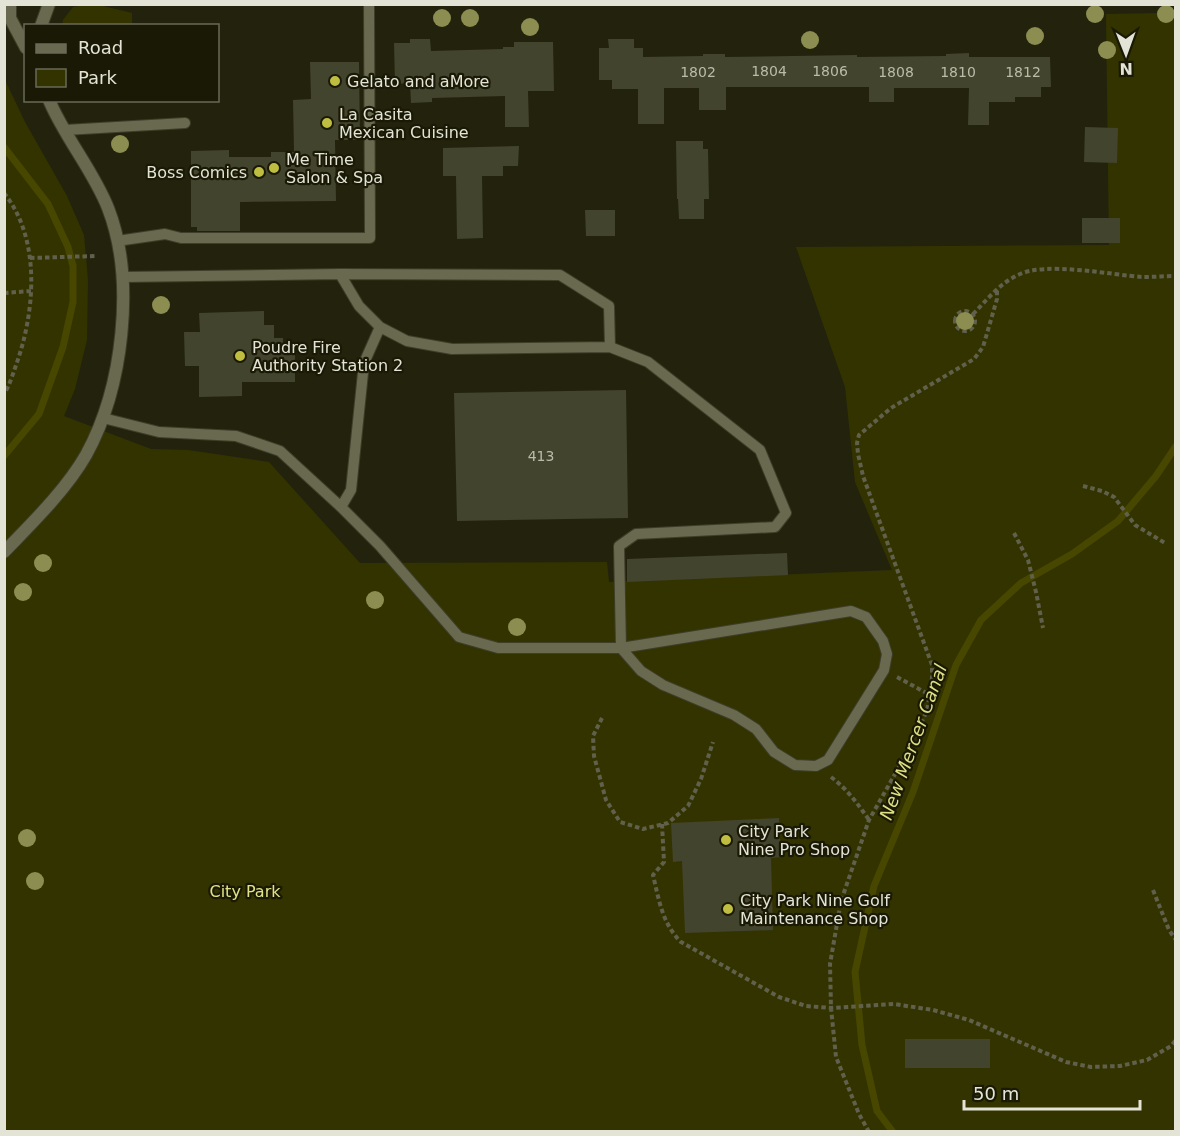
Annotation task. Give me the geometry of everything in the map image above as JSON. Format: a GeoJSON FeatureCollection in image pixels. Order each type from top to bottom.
{"type":"FeatureCollection","features":[{"type":"Feature","properties":{"kind":"street"},"geometry":{"type":"LineString","coordinates":[[10,4],[10,18],[24,44]]}},
{"type":"Feature","properties":{"kind":"street"},"geometry":{"type":"LineString","coordinates":[[43,24],[49,4]]}},
{"type":"Feature","properties":{"kind":"street"},"geometry":{"type":"LineString","coordinates":[[4,552],[61,490],[85,456],[103,418],[118,359],[123,302],[117,241],[108,209],[50,102]]}},
{"type":"Feature","properties":{"kind":"lane"},"geometry":{"type":"LineString","coordinates":[[117,241],[165,234],[181,238],[370,238],[369,4]]}},
{"type":"Feature","properties":{"kind":"lane"},"geometry":{"type":"LineString","coordinates":[[65,130],[185,123]]}},
{"type":"Feature","properties":{"kind":"lane"},"geometry":{"type":"LineString","coordinates":[[122,277],[340,274],[560,275],[609,306],[610,347]]}},
{"type":"Feature","properties":{"kind":"lane"},"geometry":{"type":"LineString","coordinates":[[103,418],[159,432],[236,436],[280,452],[380,546],[459,637],[498,648],[621,648],[851,611],[866,617],[883,641],[886,654],[884,670],[828,760],[816,766],[795,765],[774,752],[756,729],[734,715],[663,685],[641,670],[621,648],[619,546],[636,534],[776,527],[786,513],[760,450],[648,362],[610,347],[452,349],[407,341],[380,327],[359,306],[340,274]]}},
{"type":"Feature","properties":{"kind":"lane"},"geometry":{"type":"LineString","coordinates":[[341,507],[351,490],[364,363],[380,327]]}},
{"type":"Feature","properties":{"kind":"path"},"geometry":{"type":"LineString","coordinates":[[4,193],[14,204],[25,233],[30,258],[31,307],[21,352],[4,394]]}},
{"type":"Feature","properties":{"kind":"path"},"geometry":{"type":"LineString","coordinates":[[30,258],[95,256]]}},
{"type":"Feature","properties":{"kind":"path"},"geometry":{"type":"LineString","coordinates":[[973,314],[997,290],[1016,276],[1028,271],[1042,269],[1145,277],[1176,276]]}},
{"type":"Feature","properties":{"kind":"path"},"geometry":{"type":"LineString","coordinates":[[4,293],[30,291]]}},
{"type":"Feature","properties":{"kind":"path"},"geometry":{"type":"LineString","coordinates":[[968,311],[973,314],[975,324],[969,330],[961,330],[955,325],[955,317],[960,312],[968,311]]}},
{"type":"Feature","properties":{"kind":"path"},"geometry":{"type":"LineString","coordinates":[[1083,486],[1114,497],[1135,525],[1165,543]]}},
{"type":"Feature","properties":{"kind":"path"},"geometry":{"type":"LineString","coordinates":[[1014,533],[1028,560],[1042,628]]}},
{"type":"Feature","properties":{"kind":"path"},"geometry":{"type":"LineString","coordinates":[[884,670],[930,695]]}},
{"type":"Feature","properties":{"kind":"path"},"geometry":{"type":"LineString","coordinates":[[602,718],[593,736],[593,746],[606,800],[620,822],[643,829],[668,823],[688,806],[701,778],[713,742]]}},
{"type":"Feature","properties":{"kind":"path"},"geometry":{"type":"LineString","coordinates":[[816,766],[841,785],[869,820]]}},
{"type":"Feature","properties":{"kind":"path"},"geometry":{"type":"LineString","coordinates":[[662,824],[664,862],[653,876],[663,916],[672,933],[681,942],[779,998],[806,1006],[831,1008],[894,1004],[933,1010],[969,1020],[1066,1062],[1091,1067],[1120,1066],[1147,1060],[1171,1046],[1176,1040]]}},
{"type":"Feature","properties":{"kind":"path"},"geometry":{"type":"LineString","coordinates":[[1153,890],[1169,930],[1176,940]]}},
{"type":"Feature","properties":{"kind":"green space"},"geometry":{"type":"Polygon","coordinates":[[[99,5],[132,13],[132,24],[62,24],[73,7],[99,5]]]}},
{"type":"Feature","properties":{"kind":"green space","name":"City Park"},"geometry":{"type":"Polygon","coordinates":[[[1162,13],[1175,16],[1175,1131],[5,1131],[5,80],[25,122],[67,196],[84,235],[88,280],[87,340],[75,389],[64,416],[151,449],[188,450],[269,462],[360,563],[607,562],[609,582],[892,570],[855,482],[845,387],[796,247],[1109,245],[1106,14],[1162,13]]]}},
{"type":"Feature","properties":{"kind":"building"},"geometry":{"type":"Polygon","coordinates":[[[410,39],[430,39],[431,51],[503,49],[503,47],[514,47],[514,42],[553,42],[554,91],[528,91],[529,127],[505,127],[505,96],[432,98],[432,102],[411,103],[410,83],[395,84],[394,43],[410,43],[410,39]]]}},
{"type":"Feature","properties":{"kind":"building"},"geometry":{"type":"Polygon","coordinates":[[[608,39],[634,39],[634,48],[643,48],[643,57],[703,56],[703,54],[725,54],[725,57],[946,56],[946,54],[969,53],[969,57],[1050,57],[1051,87],[1041,87],[1041,97],[1015,97],[1015,102],[989,102],[989,125],[968,125],[969,88],[894,88],[894,102],[869,102],[869,87],[726,87],[726,110],[699,110],[699,88],[664,88],[664,124],[638,124],[638,89],[612,89],[612,80],[599,80],[599,48],[609,48],[608,39]]]}},
{"type":"Feature","properties":{"kind":"building"},"geometry":{"type":"Polygon","coordinates":[[[310,62],[359,62],[360,140],[335,140],[336,201],[240,202],[240,231],[197,231],[197,227],[191,227],[191,151],[229,150],[229,157],[271,157],[271,152],[294,152],[293,100],[311,99],[310,62]]]}},
{"type":"Feature","properties":{"kind":"building"},"geometry":{"type":"Polygon","coordinates":[[[1085,127],[1118,128],[1117,163],[1084,162],[1085,127]]]}},
{"type":"Feature","properties":{"kind":"building"},"geometry":{"type":"Polygon","coordinates":[[[676,141],[703,141],[703,149],[708,149],[709,199],[704,199],[704,219],[679,219],[676,141]]]}},
{"type":"Feature","properties":{"kind":"building"},"geometry":{"type":"Polygon","coordinates":[[[519,146],[518,166],[503,166],[503,176],[482,176],[483,238],[457,239],[456,176],[443,176],[443,148],[519,146]]]}},
{"type":"Feature","properties":{"kind":"building"},"geometry":{"type":"Polygon","coordinates":[[[585,210],[615,210],[615,236],[586,236],[585,210]]]}},
{"type":"Feature","properties":{"kind":"building"},"geometry":{"type":"Polygon","coordinates":[[[1082,218],[1120,218],[1120,243],[1082,243],[1082,218]]]}},
{"type":"Feature","properties":{"kind":"building","name":"Poudre Fire Authority Station 2"},"geometry":{"type":"Polygon","coordinates":[[[264,311],[264,325],[274,325],[274,338],[283,338],[283,347],[295,346],[295,382],[242,382],[242,396],[199,397],[199,366],[185,366],[184,332],[200,332],[199,313],[264,311]]]}},
{"type":"Feature","properties":{"kind":"building"},"geometry":{"type":"Polygon","coordinates":[[[626,390],[628,518],[457,521],[454,393],[626,390]]]}},
{"type":"Feature","properties":{"kind":"building"},"geometry":{"type":"Polygon","coordinates":[[[787,553],[788,575],[627,582],[627,559],[787,553]]]}},
{"type":"Feature","properties":{"kind":"building"},"geometry":{"type":"Polygon","coordinates":[[[779,818],[781,857],[771,858],[773,930],[685,933],[682,861],[673,862],[671,823],[779,818]]]}},
{"type":"Feature","properties":{"kind":"building"},"geometry":{"type":"Polygon","coordinates":[[[905,1039],[990,1039],[990,1068],[905,1068],[905,1039]]]}},
{"type":"Feature","properties":{"kind":"waterway"},"geometry":{"type":"LineString","coordinates":[[4,147],[48,204],[68,247],[73,266],[73,302],[63,347],[39,414],[4,456]]}},
{"type":"Feature","properties":{"kind":"waterway","name":"New Mercer Canal"},"geometry":{"type":"LineString","coordinates":[[893,1132],[877,1111],[862,1045],[855,972],[874,886],[913,792],[956,665],[981,620],[1021,583],[1072,554],[1118,521],[1156,476],[1176,446]]}},
{"type":"Feature","properties":{"kind":"place","name":"Gelato and aMore"},"geometry":{"type":"Point","coordinates":[335,81]}},
{"type":"Feature","properties":{"kind":"place","name":"La Casita Mexican Cuisine"},"geometry":{"type":"Point","coordinates":[327,123]}},
{"type":"Feature","properties":{"kind":"place","name":"Me Time Salon & Spa"},"geometry":{"type":"Point","coordinates":[274,168]}},
{"type":"Feature","properties":{"kind":"place","name":"Boss Comics"},"geometry":{"type":"Point","coordinates":[259,172]}},
{"type":"Feature","properties":{"kind":"place","name":"Poudre Fire Authority Station 2"},"geometry":{"type":"Point","coordinates":[240,356]}},
{"type":"Feature","properties":{"kind":"place","name":"City Park Nine Pro Shop"},"geometry":{"type":"Point","coordinates":[726,840]}},
{"type":"Feature","properties":{"kind":"place","name":"City Park Nine Golf Maintenance Shop"},"geometry":{"type":"Point","coordinates":[728,909]}}]}
